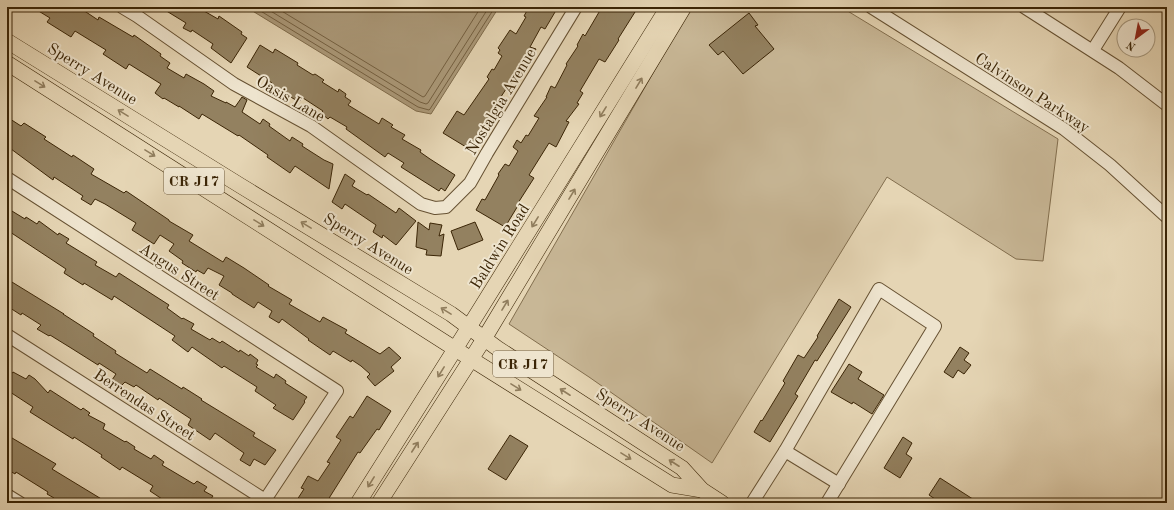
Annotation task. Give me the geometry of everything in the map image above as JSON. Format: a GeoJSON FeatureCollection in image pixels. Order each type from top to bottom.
{"type":"FeatureCollection","features":[{"type":"Feature","properties":{"kind":"main road","name":"Baldwin Road"},"geometry":{"type":"LineString","coordinates":[[358,503],[456,349],[668,7]]}},
{"type":"Feature","properties":{"kind":"main road"},"geometry":{"type":"LineString","coordinates":[[379,503],[484,339],[684,7]]}},
{"type":"Feature","properties":{"kind":"main road","name":"Sperry Avenue"},"geometry":{"type":"LineString","coordinates":[[7,41],[451,314],[484,339],[682,468],[702,490],[722,503]]}},
{"type":"Feature","properties":{"kind":"main road","name":"Sperry Avenue"},"geometry":{"type":"LineString","coordinates":[[7,63],[471,359],[672,485],[702,490]]}},
{"type":"Feature","properties":{"kind":"street","name":"Oasis Lane"},"geometry":{"type":"LineString","coordinates":[[122,7],[234,84],[311,126],[421,204],[435,208],[446,207]]}},
{"type":"Feature","properties":{"kind":"street","name":"Nostalgia Avenue"},"geometry":{"type":"LineString","coordinates":[[446,207],[470,183],[576,7]]}},
{"type":"Feature","properties":{"kind":"street","name":"Calvinson Parkway"},"geometry":{"type":"LineString","coordinates":[[870,7],[1064,129],[1110,165],[1167,217]]}},
{"type":"Feature","properties":{"kind":"street"},"geometry":{"type":"LineString","coordinates":[[1024,7],[1093,50],[1167,105]]}},
{"type":"Feature","properties":{"kind":"street"},"geometry":{"type":"LineString","coordinates":[[1093,50],[1120,7]]}},
{"type":"Feature","properties":{"kind":"street","name":"Angus Street"},"geometry":{"type":"LineString","coordinates":[[7,178],[336,391],[264,501]]}},
{"type":"Feature","properties":{"kind":"street"},"geometry":{"type":"LineString","coordinates":[[752,503],[785,451],[879,289],[935,326],[828,503]]}},
{"type":"Feature","properties":{"kind":"street","name":"Berrendas Street"},"geometry":{"type":"LineString","coordinates":[[7,334],[264,501]]}},
{"type":"Feature","properties":{"kind":"street"},"geometry":{"type":"LineString","coordinates":[[785,451],[839,484]]}},
{"type":"Feature","properties":{"kind":"street"},"geometry":{"type":"LineString","coordinates":[[7,494],[20,503]]}},
{"type":"Feature","properties":{"kind":"shaded area"},"geometry":{"type":"Polygon","coordinates":[[[691,7],[841,7],[1058,139],[1043,261],[1016,259],[887,177],[712,463],[589,377],[509,324],[691,7]]]}},
{"type":"Feature","properties":{"kind":"water"},"geometry":{"type":"Polygon","coordinates":[[[246,7],[499,7],[431,114],[416,111],[246,7]]]}},
{"type":"Feature","properties":{"kind":"building"},"geometry":{"type":"Polygon","coordinates":[[[32,7],[85,7],[83,10],[98,20],[99,17],[133,37],[134,35],[161,54],[160,56],[170,63],[167,68],[184,78],[186,74],[214,91],[211,96],[235,107],[242,97],[247,100],[242,112],[260,124],[263,119],[270,124],[269,126],[290,141],[292,137],[303,144],[302,146],[333,164],[329,189],[295,166],[290,173],[267,157],[268,155],[239,135],[238,136],[202,114],[199,119],[179,106],[164,98],[163,99],[155,93],[161,84],[129,64],[126,69],[103,54],[106,50],[75,31],[71,37],[47,22],[50,18],[32,7]]]}},
{"type":"Feature","properties":{"kind":"building"},"geometry":{"type":"Polygon","coordinates":[[[160,7],[197,7],[218,19],[219,16],[242,32],[241,34],[247,38],[231,63],[211,48],[213,44],[192,30],[191,32],[183,28],[186,23],[160,7]]]}},
{"type":"Feature","properties":{"kind":"building"},"geometry":{"type":"Polygon","coordinates":[[[529,7],[558,7],[545,29],[541,27],[530,47],[536,49],[530,60],[525,57],[516,71],[519,73],[509,87],[508,86],[495,106],[498,108],[483,129],[476,140],[478,141],[471,150],[443,133],[457,111],[464,115],[489,79],[487,77],[492,69],[494,70],[502,56],[498,53],[500,50],[498,48],[510,30],[516,34],[526,17],[524,16],[529,7]]]}},
{"type":"Feature","properties":{"kind":"building"},"geometry":{"type":"Polygon","coordinates":[[[602,7],[626,7],[635,12],[605,62],[599,59],[580,91],[583,93],[577,103],[579,104],[566,121],[569,122],[556,147],[549,143],[529,175],[534,178],[505,227],[476,210],[482,199],[485,200],[499,175],[498,174],[505,164],[509,166],[518,151],[513,147],[517,140],[521,143],[526,135],[528,136],[539,118],[534,116],[547,97],[551,86],[555,88],[567,65],[566,64],[578,46],[577,45],[583,34],[585,36],[602,7]]]}},
{"type":"Feature","properties":{"kind":"building"},"geometry":{"type":"Polygon","coordinates":[[[749,13],[758,25],[755,26],[774,49],[743,74],[723,51],[718,55],[709,45],[749,13]]]}},
{"type":"Feature","properties":{"kind":"building"},"geometry":{"type":"Polygon","coordinates":[[[260,45],[273,53],[275,49],[298,63],[297,65],[324,80],[322,82],[338,92],[339,89],[346,94],[345,97],[351,101],[348,105],[379,124],[382,118],[393,125],[391,127],[405,135],[402,139],[421,150],[420,152],[455,175],[445,191],[441,188],[439,191],[401,167],[404,163],[388,153],[385,157],[346,129],[347,127],[330,117],[328,119],[321,113],[323,111],[303,98],[299,102],[271,85],[272,83],[247,67],[260,45]]]}},
{"type":"Feature","properties":{"kind":"building"},"geometry":{"type":"Polygon","coordinates":[[[7,117],[21,126],[24,123],[46,137],[44,139],[72,157],[73,155],[94,169],[91,174],[124,193],[126,191],[169,221],[193,235],[189,241],[223,262],[226,257],[244,268],[269,285],[268,286],[292,300],[289,304],[320,322],[323,317],[347,330],[345,333],[380,354],[389,347],[401,358],[391,367],[394,371],[375,386],[367,377],[370,374],[352,360],[351,362],[333,351],[330,355],[282,319],[279,323],[269,317],[272,311],[258,302],[254,308],[219,285],[224,276],[208,268],[204,274],[197,270],[196,272],[182,263],[183,261],[169,251],[174,244],[160,235],[154,244],[132,230],[136,223],[95,199],[91,205],[81,199],[83,196],[54,177],[53,180],[7,146],[7,117]]]}},
{"type":"Feature","properties":{"kind":"building"},"geometry":{"type":"Polygon","coordinates":[[[345,174],[355,181],[352,186],[367,195],[368,194],[396,213],[399,208],[416,221],[396,245],[383,235],[382,238],[373,232],[376,225],[345,204],[342,209],[332,202],[345,174]]]}},
{"type":"Feature","properties":{"kind":"building"},"geometry":{"type":"Polygon","coordinates":[[[7,208],[25,219],[26,217],[37,224],[39,221],[58,235],[59,233],[69,239],[66,243],[97,262],[95,265],[116,277],[119,273],[169,305],[167,308],[182,319],[183,318],[194,324],[191,329],[210,340],[212,338],[220,343],[222,341],[239,352],[240,350],[249,356],[250,354],[258,360],[256,364],[258,365],[256,367],[274,378],[276,374],[286,381],[285,383],[307,397],[293,420],[273,408],[276,405],[255,391],[257,387],[224,366],[222,368],[192,347],[188,352],[172,340],[175,336],[114,296],[112,300],[64,273],[66,269],[7,230],[7,208]]]}},
{"type":"Feature","properties":{"kind":"building"},"geometry":{"type":"Polygon","coordinates":[[[418,222],[429,230],[430,223],[442,225],[439,236],[444,234],[441,256],[426,255],[427,250],[416,247],[418,222]]]}},
{"type":"Feature","properties":{"kind":"building"},"geometry":{"type":"Polygon","coordinates":[[[475,222],[483,240],[458,250],[451,231],[475,222]]]}},
{"type":"Feature","properties":{"kind":"building"},"geometry":{"type":"Polygon","coordinates":[[[7,279],[94,334],[93,336],[116,351],[115,353],[147,373],[150,369],[182,389],[183,387],[202,399],[201,400],[255,433],[253,436],[276,450],[265,465],[254,459],[250,466],[240,460],[244,453],[215,433],[210,440],[188,425],[191,419],[159,398],[158,400],[136,385],[134,387],[125,382],[121,386],[112,380],[116,374],[99,363],[98,365],[50,335],[49,336],[37,329],[41,325],[22,313],[21,315],[7,306],[7,279]]]}},
{"type":"Feature","properties":{"kind":"building"},"geometry":{"type":"Polygon","coordinates":[[[839,299],[851,307],[817,361],[815,360],[795,394],[798,396],[770,442],[754,432],[785,383],[783,381],[798,355],[804,358],[818,337],[817,336],[839,299]]]}},
{"type":"Feature","properties":{"kind":"building"},"geometry":{"type":"Polygon","coordinates":[[[960,347],[969,353],[964,360],[971,365],[964,374],[958,370],[953,378],[944,372],[960,347]]]}},
{"type":"Feature","properties":{"kind":"building"},"geometry":{"type":"Polygon","coordinates":[[[849,364],[862,372],[858,379],[884,395],[872,414],[853,402],[852,404],[831,392],[849,364]]]}},
{"type":"Feature","properties":{"kind":"building"},"geometry":{"type":"Polygon","coordinates":[[[7,370],[26,379],[29,375],[35,379],[48,393],[50,390],[81,410],[83,408],[90,413],[88,415],[105,424],[103,429],[125,442],[126,441],[135,447],[134,449],[151,459],[154,455],[164,462],[162,465],[194,484],[197,481],[207,487],[204,491],[213,496],[208,503],[168,503],[150,491],[153,486],[122,467],[120,470],[101,457],[102,455],[30,412],[33,407],[7,390],[7,370]]]}},
{"type":"Feature","properties":{"kind":"building"},"geometry":{"type":"Polygon","coordinates":[[[367,396],[391,411],[379,430],[377,429],[360,453],[358,452],[326,503],[295,503],[304,489],[301,488],[308,476],[318,481],[330,463],[327,462],[341,440],[336,437],[350,416],[353,418],[367,396]]]}},
{"type":"Feature","properties":{"kind":"building"},"geometry":{"type":"Polygon","coordinates":[[[7,435],[56,464],[52,469],[108,503],[50,503],[54,498],[47,494],[48,492],[16,472],[15,474],[7,469],[7,435]]]}},
{"type":"Feature","properties":{"kind":"building"},"geometry":{"type":"Polygon","coordinates":[[[510,435],[528,446],[506,480],[488,469],[510,435]]]}},
{"type":"Feature","properties":{"kind":"building"},"geometry":{"type":"Polygon","coordinates":[[[903,437],[912,443],[906,454],[912,458],[900,478],[884,468],[903,437]]]}},
{"type":"Feature","properties":{"kind":"building"},"geometry":{"type":"Polygon","coordinates":[[[940,478],[979,503],[941,503],[929,495],[940,478]]]}}]}
